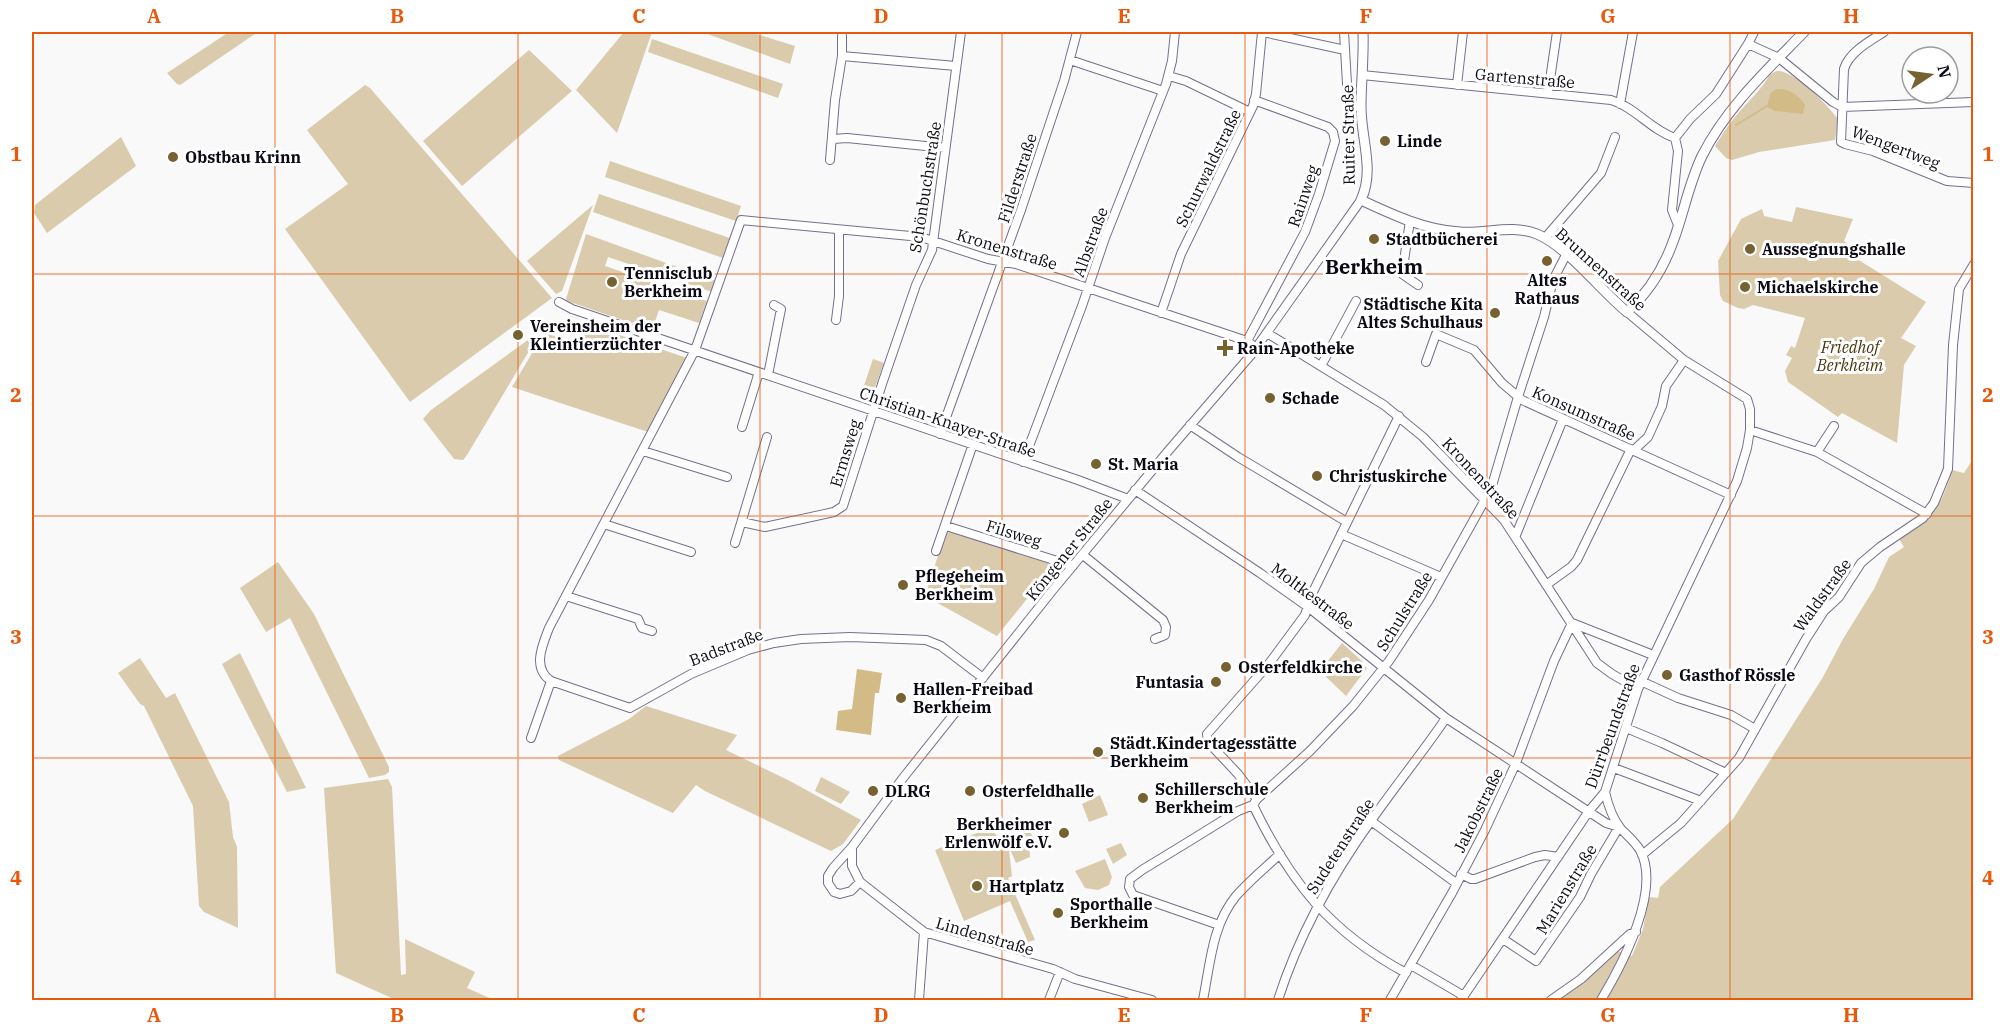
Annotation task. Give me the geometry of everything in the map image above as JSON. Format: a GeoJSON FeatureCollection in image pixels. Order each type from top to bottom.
{"type":"FeatureCollection","features":[{"type":"Feature","properties":{"kind":"street","name":"Schönbuchstraße"},"geometry":{"type":"LineString","coordinates":[[873,411],[916,285],[932,253],[961,32]]}},
{"type":"Feature","properties":{"kind":"street","name":"Filderstraße"},"geometry":{"type":"LineString","coordinates":[[940,434],[1003,262],[1070,60],[1077,32]]}},
{"type":"Feature","properties":{"kind":"street","name":"Albstraße"},"geometry":{"type":"LineString","coordinates":[[1023,462],[1105,238],[1169,76],[1175,32]]}},
{"type":"Feature","properties":{"kind":"street"},"geometry":{"type":"LineString","coordinates":[[1263,32],[1345,50]]}},
{"type":"Feature","properties":{"kind":"street","name":"Schurwaldstraße"},"geometry":{"type":"LineString","coordinates":[[1161,313],[1181,254],[1250,112],[1254,100],[1263,32]]}},
{"type":"Feature","properties":{"kind":"street"},"geometry":{"type":"LineString","coordinates":[[1344,32],[1348,101],[1360,107]]}},
{"type":"Feature","properties":{"kind":"street","name":"Ruiter Straße"},"geometry":{"type":"LineString","coordinates":[[1361,201],[1367,167],[1360,107],[1363,32]]}},
{"type":"Feature","properties":{"kind":"street"},"geometry":{"type":"LineString","coordinates":[[1457,85],[1463,32]]}},
{"type":"Feature","properties":{"kind":"street"},"geometry":{"type":"LineString","coordinates":[[1548,93],[1557,32]]}},
{"type":"Feature","properties":{"kind":"street"},"geometry":{"type":"LineString","coordinates":[[1620,104],[1633,32]]}},
{"type":"Feature","properties":{"kind":"street"},"geometry":{"type":"LineString","coordinates":[[1678,225],[1672,210],[1678,151],[1675,138],[1690,118],[1716,94],[1754,32]]}},
{"type":"Feature","properties":{"kind":"street"},"geometry":{"type":"LineString","coordinates":[[1627,312],[1641,299],[1657,276],[1669,252],[1694,175],[1716,131],[1735,106],[1804,32]]}},
{"type":"Feature","properties":{"kind":"street"},"geometry":{"type":"LineString","coordinates":[[1842,107],[1846,62],[1884,32]]}},
{"type":"Feature","properties":{"kind":"street"},"geometry":{"type":"LineString","coordinates":[[830,160],[835,100],[842,56],[842,36]]}},
{"type":"Feature","properties":{"kind":"street"},"geometry":{"type":"LineString","coordinates":[[1748,44],[1779,58],[1842,107],[1974,102]]}},
{"type":"Feature","properties":{"kind":"street"},"geometry":{"type":"LineString","coordinates":[[842,56],[956,66]]}},
{"type":"Feature","properties":{"kind":"street"},"geometry":{"type":"LineString","coordinates":[[1070,60],[1163,91]]}},
{"type":"Feature","properties":{"kind":"street","name":"Gartenstraße"},"geometry":{"type":"LineString","coordinates":[[1362,75],[1605,99],[1620,104],[1661,133],[1675,138]]}},
{"type":"Feature","properties":{"kind":"street"},"geometry":{"type":"LineString","coordinates":[[1169,76],[1186,81],[1250,112]]}},
{"type":"Feature","properties":{"kind":"street","name":"Rainweg"},"geometry":{"type":"LineString","coordinates":[[1246,342],[1305,232],[1335,141],[1333,132],[1328,127],[1254,100]]}},
{"type":"Feature","properties":{"kind":"street","name":"Wengertweg"},"geometry":{"type":"LineString","coordinates":[[1842,107],[1844,116],[1842,143],[1873,151],[1947,181],[1974,183]]}},
{"type":"Feature","properties":{"kind":"street"},"geometry":{"type":"LineString","coordinates":[[1545,238],[1601,173],[1615,137]]}},
{"type":"Feature","properties":{"kind":"street"},"geometry":{"type":"LineString","coordinates":[[833,139],[847,138],[945,148]]}},
{"type":"Feature","properties":{"kind":"street","name":"Brunnenstraße"},"geometry":{"type":"LineString","coordinates":[[1361,201],[1431,228],[1471,233],[1521,230],[1545,238],[1684,360],[1743,395],[1749,403]]}},
{"type":"Feature","properties":{"kind":"street","name":"Köngener Straße"},"geometry":{"type":"LineString","coordinates":[[860,882],[851,891],[840,894],[834,892],[828,883],[830,871],[852,847],[903,778],[983,678],[1135,490],[1256,348],[1361,201]]}},
{"type":"Feature","properties":{"kind":"street","name":"Kronenstraße"},"geometry":{"type":"LineString","coordinates":[[695,350],[741,220],[916,236],[1016,264],[1246,342],[1256,348]]}},
{"type":"Feature","properties":{"kind":"street"},"geometry":{"type":"LineString","coordinates":[[1410,221],[1402,274],[1418,285]]}},
{"type":"Feature","properties":{"kind":"street"},"geometry":{"type":"LineString","coordinates":[[836,320],[840,292],[839,230]]}},
{"type":"Feature","properties":{"kind":"street","name":"Schulstraße"},"geometry":{"type":"LineString","coordinates":[[1219,925],[1133,895],[1129,882],[1142,870],[1255,802],[1331,730],[1383,669],[1419,616],[1491,489],[1544,317],[1553,280],[1566,255]]}},
{"type":"Feature","properties":{"kind":"street","name":"Waldstraße"},"geometry":{"type":"LineString","coordinates":[[1642,855],[1681,823],[1739,758],[1812,630],[1824,612],[1839,597],[1861,563],[1927,514],[1938,496],[1948,469],[1953,345],[1958,294],[1962,280],[1974,264]]}},
{"type":"Feature","properties":{"kind":"street"},"geometry":{"type":"LineString","coordinates":[[1321,366],[1356,301]]}},
{"type":"Feature","properties":{"kind":"street","name":"Christian-Knayer-Straße"},"geometry":{"type":"LineString","coordinates":[[559,302],[572,309],[973,444],[1128,499]]}},
{"type":"Feature","properties":{"kind":"street"},"geometry":{"type":"LineString","coordinates":[[768,375],[781,309],[774,304]]}},
{"type":"Feature","properties":{"kind":"street","name":"Kronenstraße"},"geometry":{"type":"LineString","coordinates":[[1267,333],[1399,416],[1423,436],[1485,500],[1516,536],[1597,663],[1612,674],[1731,715],[1755,729]]}},
{"type":"Feature","properties":{"kind":"street","name":"Konsumstraße"},"geometry":{"type":"LineString","coordinates":[[1425,362],[1436,334],[1474,350],[1502,383],[1518,397],[1731,495]]}},
{"type":"Feature","properties":{"kind":"street"},"geometry":{"type":"LineString","coordinates":[[531,738],[551,681],[543,675],[540,666],[540,656],[547,634],[695,350]]}},
{"type":"Feature","properties":{"kind":"street"},"geometry":{"type":"LineString","coordinates":[[1546,585],[1574,564],[1632,450],[1648,437],[1662,406],[1666,386],[1684,360]]}},
{"type":"Feature","properties":{"kind":"street"},"geometry":{"type":"LineString","coordinates":[[742,427],[759,372]]}},
{"type":"Feature","properties":{"kind":"street","name":"Dürrbeundstraße"},"geometry":{"type":"LineString","coordinates":[[1462,998],[1589,811],[1605,792],[1640,685],[1731,495],[1741,469],[1750,430],[1749,403]]}},
{"type":"Feature","properties":{"kind":"street","name":"Ermsweg"},"geometry":{"type":"LineString","coordinates":[[742,522],[757,527],[770,527],[840,509],[844,503],[873,411]]}},
{"type":"Feature","properties":{"kind":"street"},"geometry":{"type":"LineString","coordinates":[[1399,416],[1341,534],[1305,615],[1268,665],[1206,737],[1238,774],[1255,802],[1280,854],[1317,906],[1331,922],[1355,942],[1406,973]]}},
{"type":"Feature","properties":{"kind":"street"},"geometry":{"type":"LineString","coordinates":[[1516,536],[1563,419]]}},
{"type":"Feature","properties":{"kind":"street"},"geometry":{"type":"LineString","coordinates":[[1190,425],[1238,457],[1347,522]]}},
{"type":"Feature","properties":{"kind":"street"},"geometry":{"type":"LineString","coordinates":[[1817,452],[1834,426]]}},
{"type":"Feature","properties":{"kind":"street"},"geometry":{"type":"LineString","coordinates":[[1750,430],[1817,452],[1927,514]]}},
{"type":"Feature","properties":{"kind":"street"},"geometry":{"type":"LineString","coordinates":[[735,543],[767,437]]}},
{"type":"Feature","properties":{"kind":"street"},"geometry":{"type":"LineString","coordinates":[[936,550],[973,444]]}},
{"type":"Feature","properties":{"kind":"street"},"geometry":{"type":"LineString","coordinates":[[643,451],[727,477]]}},
{"type":"Feature","properties":{"kind":"street","name":"Moltkestraße"},"geometry":{"type":"LineString","coordinates":[[1135,490],[1308,607],[1446,718],[1606,823],[1619,827]]}},
{"type":"Feature","properties":{"kind":"street"},"geometry":{"type":"LineString","coordinates":[[604,524],[691,552]]}},
{"type":"Feature","properties":{"kind":"street","name":"Filsweg"},"geometry":{"type":"LineString","coordinates":[[946,526],[1073,566]]}},
{"type":"Feature","properties":{"kind":"street"},"geometry":{"type":"LineString","coordinates":[[1341,534],[1441,577]]}},
{"type":"Feature","properties":{"kind":"street"},"geometry":{"type":"LineString","coordinates":[[1083,555],[1163,620],[1166,627],[1165,633],[1155,639]]}},
{"type":"Feature","properties":{"kind":"street"},"geometry":{"type":"LineString","coordinates":[[566,596],[638,619],[644,629],[652,631]]}},
{"type":"Feature","properties":{"kind":"street"},"geometry":{"type":"LineString","coordinates":[[1572,624],[1653,655]]}},
{"type":"Feature","properties":{"kind":"street","name":"Jakobstraße"},"geometry":{"type":"LineString","coordinates":[[1390,1000],[1461,874],[1516,763],[1554,661],[1572,624]]}},
{"type":"Feature","properties":{"kind":"street","name":"Badstraße"},"geometry":{"type":"LineString","coordinates":[[551,681],[630,708],[691,674],[748,650],[787,640],[832,638],[931,641],[983,678]]}},
{"type":"Feature","properties":{"kind":"street","name":"Sudetenstraße"},"geometry":{"type":"LineString","coordinates":[[1278,1000],[1294,954],[1317,906],[1371,821],[1446,718]]}},
{"type":"Feature","properties":{"kind":"street"},"geometry":{"type":"LineString","coordinates":[[1626,728],[1726,774]]}},
{"type":"Feature","properties":{"kind":"street"},"geometry":{"type":"LineString","coordinates":[[1614,768],[1701,801]]}},
{"type":"Feature","properties":{"kind":"street"},"geometry":{"type":"LineString","coordinates":[[1601,1000],[1627,954],[1636,932],[1646,880],[1642,855],[1635,843],[1619,827],[1610,810],[1605,792]]}},
{"type":"Feature","properties":{"kind":"street"},"geometry":{"type":"LineString","coordinates":[[1371,821],[1456,883]]}},
{"type":"Feature","properties":{"kind":"street","name":"Marienstraße"},"geometry":{"type":"LineString","coordinates":[[1503,939],[1536,961],[1580,897],[1619,827]]}},
{"type":"Feature","properties":{"kind":"street"},"geometry":{"type":"LineString","coordinates":[[852,847],[852,866],[860,882]]}},
{"type":"Feature","properties":{"kind":"street"},"geometry":{"type":"LineString","coordinates":[[1203,1000],[1219,925],[1237,896],[1280,854]]}},
{"type":"Feature","properties":{"kind":"street"},"geometry":{"type":"LineString","coordinates":[[1461,874],[1475,879],[1535,857],[1545,855],[1558,857]]}},
{"type":"Feature","properties":{"kind":"street","name":"Lindenstraße"},"geometry":{"type":"LineString","coordinates":[[860,882],[924,932],[1060,972],[1075,979],[1152,1000]]}},
{"type":"Feature","properties":{"kind":"street"},"geometry":{"type":"LineString","coordinates":[[919,1000],[924,932]]}},
{"type":"Feature","properties":{"kind":"street"},"geometry":{"type":"LineString","coordinates":[[1551,1000],[1581,979],[1629,934],[1636,932]]}},
{"type":"Feature","properties":{"kind":"street"},"geometry":{"type":"LineString","coordinates":[[1411,964],[1462,998]]}},
{"type":"Feature","properties":{"kind":"street"},"geometry":{"type":"LineString","coordinates":[[1049,1000],[1060,972]]}},
{"type":"Feature","properties":{"kind":"green space"},"geometry":{"type":"Polygon","coordinates":[[[229,32],[258,32],[180,85],[167,73],[229,32]]]}},
{"type":"Feature","properties":{"kind":"green space"},"geometry":{"type":"Polygon","coordinates":[[[624,32],[652,32],[617,133],[576,90],[624,32]]]}},
{"type":"Feature","properties":{"kind":"green space"},"geometry":{"type":"Polygon","coordinates":[[[702,32],[750,32],[795,46],[790,64],[702,32]]]}},
{"type":"Feature","properties":{"kind":"green space"},"geometry":{"type":"Polygon","coordinates":[[[652,39],[783,84],[778,98],[648,52],[652,39]]]}},
{"type":"Feature","properties":{"kind":"green space"},"geometry":{"type":"Polygon","coordinates":[[[529,50],[572,91],[462,186],[423,141],[529,50]]]}},
{"type":"Feature","properties":{"kind":"green space"},"geometry":{"type":"Polygon","coordinates":[[[1777,71],[1785,72],[1802,82],[1833,113],[1838,119],[1835,140],[1759,152],[1732,160],[1726,158],[1715,146],[1731,121],[1770,74],[1777,71]]]}},
{"type":"Feature","properties":{"kind":"green space"},"geometry":{"type":"Polygon","coordinates":[[[365,85],[552,298],[410,402],[285,229],[348,184],[307,130],[365,85]]]}},
{"type":"Feature","properties":{"kind":"green space"},"geometry":{"type":"Polygon","coordinates":[[[121,137],[136,166],[47,233],[34,213],[35,205],[121,137]]]}},
{"type":"Feature","properties":{"kind":"green space"},"geometry":{"type":"Polygon","coordinates":[[[610,161],[741,206],[736,221],[605,177],[610,161]]]}},
{"type":"Feature","properties":{"kind":"green space"},"geometry":{"type":"Polygon","coordinates":[[[599,194],[730,238],[723,258],[593,212],[599,194]]]}},
{"type":"Feature","properties":{"kind":"green space"},"geometry":{"type":"Polygon","coordinates":[[[593,205],[562,291],[556,294],[527,261],[593,205]]]}},
{"type":"Feature","properties":{"kind":"green space","name":"Friedhof Berkheim"},"geometry":{"type":"Polygon","coordinates":[[[1796,207],[1853,219],[1844,241],[1859,252],[1857,259],[1926,302],[1901,338],[1916,346],[1904,365],[1897,443],[1842,413],[1838,417],[1788,382],[1785,371],[1792,358],[1786,355],[1791,346],[1795,348],[1805,318],[1753,305],[1744,309],[1738,308],[1723,301],[1720,295],[1718,261],[1741,219],[1762,209],[1764,216],[1792,222],[1796,207]]]}},
{"type":"Feature","properties":{"kind":"green space","name":"Tennisclub Berkheim"},"geometry":{"type":"Polygon","coordinates":[[[586,234],[716,281],[712,292],[608,257],[605,266],[707,301],[699,323],[659,310],[652,330],[567,301],[586,234]]]}},
{"type":"Feature","properties":{"kind":"green space"},"geometry":{"type":"Polygon","coordinates":[[[584,323],[687,358],[648,432],[512,387],[544,333],[577,343],[584,323]]]}},
{"type":"Feature","properties":{"kind":"green space"},"geometry":{"type":"Polygon","coordinates":[[[532,337],[535,341],[467,455],[463,460],[454,459],[423,419],[431,410],[532,337]]]}},
{"type":"Feature","properties":{"kind":"green space"},"geometry":{"type":"Polygon","coordinates":[[[873,359],[884,363],[869,403],[859,400],[873,359]]]}},
{"type":"Feature","properties":{"kind":"green space"},"geometry":{"type":"Polygon","coordinates":[[[1973,459],[1973,1000],[1554,1000],[1615,950],[1632,956],[1643,929],[1649,897],[1658,898],[1660,887],[1733,819],[1823,677],[1874,589],[1889,557],[1904,547],[1899,539],[1920,525],[1934,511],[1944,494],[1952,470],[1964,473],[1973,459]]]}},
{"type":"Feature","properties":{"kind":"green space"},"geometry":{"type":"Polygon","coordinates":[[[950,531],[1055,564],[997,636],[925,596],[944,537],[950,531]]]}},
{"type":"Feature","properties":{"kind":"green space"},"geometry":{"type":"Polygon","coordinates":[[[278,562],[314,614],[389,767],[389,772],[385,775],[369,778],[290,618],[266,632],[240,588],[278,562]]]}},
{"type":"Feature","properties":{"kind":"green space"},"geometry":{"type":"Polygon","coordinates":[[[1342,643],[1367,668],[1346,696],[1320,671],[1342,643]]]}},
{"type":"Feature","properties":{"kind":"green space"},"geometry":{"type":"Polygon","coordinates":[[[240,653],[306,788],[287,792],[222,664],[240,653]]]}},
{"type":"Feature","properties":{"kind":"green space"},"geometry":{"type":"Polygon","coordinates":[[[140,658],[166,698],[175,693],[229,802],[233,837],[237,847],[238,928],[204,912],[199,906],[193,806],[144,706],[140,704],[118,673],[140,658]]]}},
{"type":"Feature","properties":{"kind":"green space"},"geometry":{"type":"Polygon","coordinates":[[[646,706],[737,735],[726,750],[788,780],[861,820],[843,844],[831,851],[696,785],[673,813],[559,760],[558,756],[629,719],[646,706]]]}},
{"type":"Feature","properties":{"kind":"green space"},"geometry":{"type":"Polygon","coordinates":[[[821,777],[850,792],[841,804],[815,791],[821,777]]]}},
{"type":"Feature","properties":{"kind":"green space"},"geometry":{"type":"Polygon","coordinates":[[[388,779],[392,787],[401,975],[406,974],[405,939],[475,972],[467,988],[494,1000],[396,1000],[336,973],[324,788],[388,779]]]}},
{"type":"Feature","properties":{"kind":"green space"},"geometry":{"type":"Polygon","coordinates":[[[1100,795],[1108,815],[1089,822],[1082,804],[1100,795]]]}},
{"type":"Feature","properties":{"kind":"green space"},"geometry":{"type":"Polygon","coordinates":[[[1019,815],[1024,830],[1029,828],[1033,838],[1029,840],[1030,857],[1016,863],[999,824],[1019,815]]]}},
{"type":"Feature","properties":{"kind":"green space","name":"Hartplatz"},"geometry":{"type":"Polygon","coordinates":[[[987,829],[992,830],[1009,850],[1012,876],[1008,878],[1035,940],[1028,942],[1010,901],[964,921],[935,850],[987,829]]]}},
{"type":"Feature","properties":{"kind":"green space"},"geometry":{"type":"Polygon","coordinates":[[[1121,843],[1127,855],[1113,864],[1106,849],[1121,843]]]}},
{"type":"Feature","properties":{"kind":"green space"},"geometry":{"type":"Polygon","coordinates":[[[1105,859],[1112,877],[1109,885],[1098,890],[1085,888],[1075,871],[1105,859]]]}},
{"type":"Feature","properties":{"kind":"shaded area"},"geometry":{"type":"Polygon","coordinates":[[[1776,89],[1789,91],[1800,98],[1805,105],[1803,114],[1775,111],[1767,107],[1770,94],[1776,89]]]}},
{"type":"Feature","properties":{"kind":"shaded area"},"geometry":{"type":"Polygon","coordinates":[[[857,669],[882,673],[879,693],[875,693],[871,735],[836,730],[838,711],[852,709],[857,669]]]}},
{"type":"Feature","properties":{"kind":"waterway"},"geometry":{"type":"LineString","coordinates":[[1736,125],[1767,106]]}},
{"type":"Feature","properties":{"kind":"place","name":"Linde"},"geometry":{"type":"Point","coordinates":[1385,141]}},
{"type":"Feature","properties":{"kind":"place","name":"Obstbau Krinn"},"geometry":{"type":"Point","coordinates":[173,157]}},
{"type":"Feature","properties":{"kind":"place","name":"Stadtbücherei"},"geometry":{"type":"Point","coordinates":[1374,239]}},
{"type":"Feature","properties":{"kind":"place","name":"Aussegnungshalle"},"geometry":{"type":"Point","coordinates":[1750,249]}},
{"type":"Feature","properties":{"kind":"place","name":"Altes Rathaus"},"geometry":{"type":"Point","coordinates":[1547,261]}},
{"type":"Feature","properties":{"kind":"place","name":"Tennisclub Berkheim"},"geometry":{"type":"Point","coordinates":[612,282]}},
{"type":"Feature","properties":{"kind":"place","name":"Michaelskirche"},"geometry":{"type":"Point","coordinates":[1745,287]}},
{"type":"Feature","properties":{"kind":"place","name":"Städtische Kita Altes Schulhaus"},"geometry":{"type":"Point","coordinates":[1495,313]}},
{"type":"Feature","properties":{"kind":"place","name":"Vereinsheim der Kleintierzüchter"},"geometry":{"type":"Point","coordinates":[518,335]}},
{"type":"Feature","properties":{"kind":"place","name":"Rain-Apotheke"},"geometry":{"type":"Point","coordinates":[1225,348]}},
{"type":"Feature","properties":{"kind":"place","name":"Schade"},"geometry":{"type":"Point","coordinates":[1270,398]}},
{"type":"Feature","properties":{"kind":"place","name":"St. Maria"},"geometry":{"type":"Point","coordinates":[1096,464]}},
{"type":"Feature","properties":{"kind":"place","name":"Christuskirche"},"geometry":{"type":"Point","coordinates":[1317,476]}},
{"type":"Feature","properties":{"kind":"place","name":"Pflegeheim Berkheim"},"geometry":{"type":"Point","coordinates":[903,585]}},
{"type":"Feature","properties":{"kind":"place","name":"Osterfeldkirche"},"geometry":{"type":"Point","coordinates":[1226,667]}},
{"type":"Feature","properties":{"kind":"place","name":"Gasthof Rössle"},"geometry":{"type":"Point","coordinates":[1667,675]}},
{"type":"Feature","properties":{"kind":"place","name":"Funtasia"},"geometry":{"type":"Point","coordinates":[1216,682]}},
{"type":"Feature","properties":{"kind":"place","name":"Hallen-Freibad Berkheim"},"geometry":{"type":"Point","coordinates":[901,698]}},
{"type":"Feature","properties":{"kind":"place","name":"Städt.Kindertagesstätte Berkheim"},"geometry":{"type":"Point","coordinates":[1098,752]}},
{"type":"Feature","properties":{"kind":"place","name":"DLRG"},"geometry":{"type":"Point","coordinates":[873,791]}},
{"type":"Feature","properties":{"kind":"place","name":"Osterfeldhalle"},"geometry":{"type":"Point","coordinates":[970,791]}},
{"type":"Feature","properties":{"kind":"place","name":"Schillerschule Berkheim"},"geometry":{"type":"Point","coordinates":[1143,798]}},
{"type":"Feature","properties":{"kind":"place","name":"Berkheimer Erlenwölf e.V."},"geometry":{"type":"Point","coordinates":[1064,833]}},
{"type":"Feature","properties":{"kind":"place","name":"Hartplatz"},"geometry":{"type":"Point","coordinates":[977,886]}},
{"type":"Feature","properties":{"kind":"place","name":"Sporthalle Berkheim"},"geometry":{"type":"Point","coordinates":[1058,913]}},
{"type":"Feature","properties":{"kind":"district","name":"Berkheim"},"geometry":{"type":"Point","coordinates":[1374,267]}}]}
